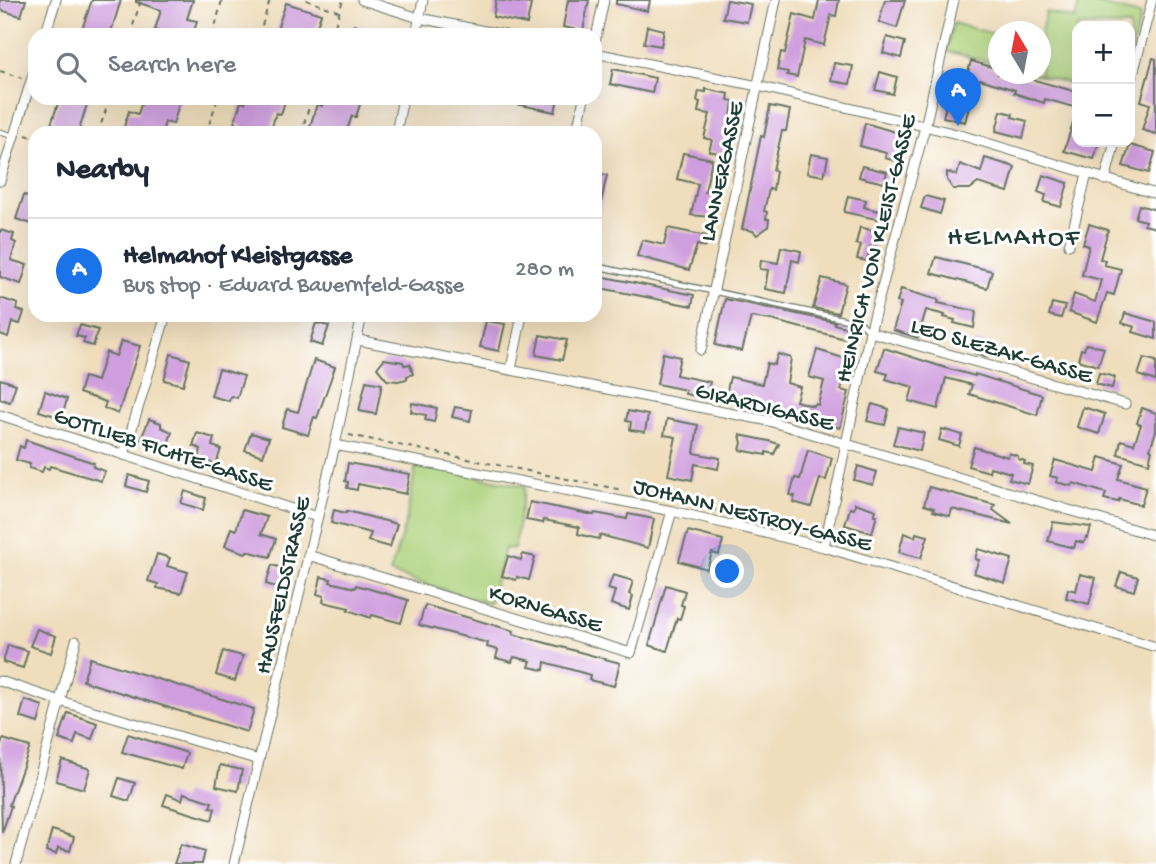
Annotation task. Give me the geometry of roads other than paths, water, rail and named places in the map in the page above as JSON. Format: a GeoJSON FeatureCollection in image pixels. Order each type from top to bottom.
{"type":"FeatureCollection","features":[{"type":"Feature","properties":{"kind":"street"},"geometry":{"type":"LineString","coordinates":[[47,28],[56,0]]}},
{"type":"Feature","properties":{"kind":"street"},"geometry":{"type":"LineString","coordinates":[[362,0],[419,18],[470,28]]}},
{"type":"Feature","properties":{"kind":"street"},"geometry":{"type":"LineString","coordinates":[[417,28],[423,0]]}},
{"type":"Feature","properties":{"kind":"street"},"geometry":{"type":"LineString","coordinates":[[598,28],[604,0]]}},
{"type":"Feature","properties":{"kind":"street","name":"LANNERGASSE"},"geometry":{"type":"LineString","coordinates":[[701,350],[776,0]]}},
{"type":"Feature","properties":{"kind":"street","name":"HEINRICH VON KLEIST-GASSE"},"geometry":{"type":"LineString","coordinates":[[824,547],[870,332],[925,127],[954,0]]}},
{"type":"Feature","properties":{"kind":"street"},"geometry":{"type":"LineString","coordinates":[[1131,84],[1152,0]]}},
{"type":"Feature","properties":{"kind":"street"},"geometry":{"type":"LineString","coordinates":[[602,54],[758,86],[957,134],[1156,194]]}},
{"type":"Feature","properties":{"kind":"street"},"geometry":{"type":"LineString","coordinates":[[0,181],[28,91]]}},
{"type":"Feature","properties":{"kind":"street"},"geometry":{"type":"LineString","coordinates":[[397,126],[402,105]]}},
{"type":"Feature","properties":{"kind":"street"},"geometry":{"type":"LineString","coordinates":[[578,126],[583,105]]}},
{"type":"Feature","properties":{"kind":"street"},"geometry":{"type":"LineString","coordinates":[[1105,180],[1114,147]]}},
{"type":"Feature","properties":{"kind":"street"},"geometry":{"type":"LineString","coordinates":[[1069,245],[1087,174]]}},
{"type":"Feature","properties":{"kind":"street"},"geometry":{"type":"LineString","coordinates":[[124,455],[164,322]]}},
{"type":"Feature","properties":{"kind":"street","name":"HAUSFELDSTRASSE"},"geometry":{"type":"LineString","coordinates":[[234,864],[335,445],[361,322]]}},
{"type":"Feature","properties":{"kind":"street"},"geometry":{"type":"LineString","coordinates":[[511,369],[521,322]]}},
{"type":"Feature","properties":{"kind":"street","name":"LEO SLEZAK-GASSE"},"geometry":{"type":"LineString","coordinates":[[870,332],[1125,404]]}},
{"type":"Feature","properties":{"kind":"street","name":"GIRARDIGASSE"},"geometry":{"type":"LineString","coordinates":[[358,340],[769,421],[1156,536]]}},
{"type":"Feature","properties":{"kind":"street","name":"GOTTLIEB FICHTE-GASSE"},"geometry":{"type":"LineString","coordinates":[[0,415],[317,517]]}},
{"type":"Feature","properties":{"kind":"street","name":"JOHANN NESTROY-GASSE"},"geometry":{"type":"LineString","coordinates":[[335,445],[672,511],[824,547],[1156,647]]}},
{"type":"Feature","properties":{"kind":"street","name":"KORNGASSE"},"geometry":{"type":"LineString","coordinates":[[308,555],[631,653],[672,511]]}},
{"type":"Feature","properties":{"kind":"street"},"geometry":{"type":"LineString","coordinates":[[16,864],[76,641]]}},
{"type":"Feature","properties":{"kind":"street"},"geometry":{"type":"LineString","coordinates":[[0,681],[259,760]]}},
{"type":"Feature","properties":{"kind":"lane"},"geometry":{"type":"LineString","coordinates":[[0,132],[14,136]]}},
{"type":"Feature","properties":{"kind":"lane"},"geometry":{"type":"LineString","coordinates":[[602,267],[861,323],[870,332]]}},
{"type":"Feature","properties":{"kind":"place","name":"Helmahof Kleistgasse"},"geometry":{"type":"Point","coordinates":[958,126]}},
{"type":"Feature","properties":{"kind":"district","name":"HELMAHOF"},"geometry":{"type":"Point","coordinates":[1014,235]}}]}
